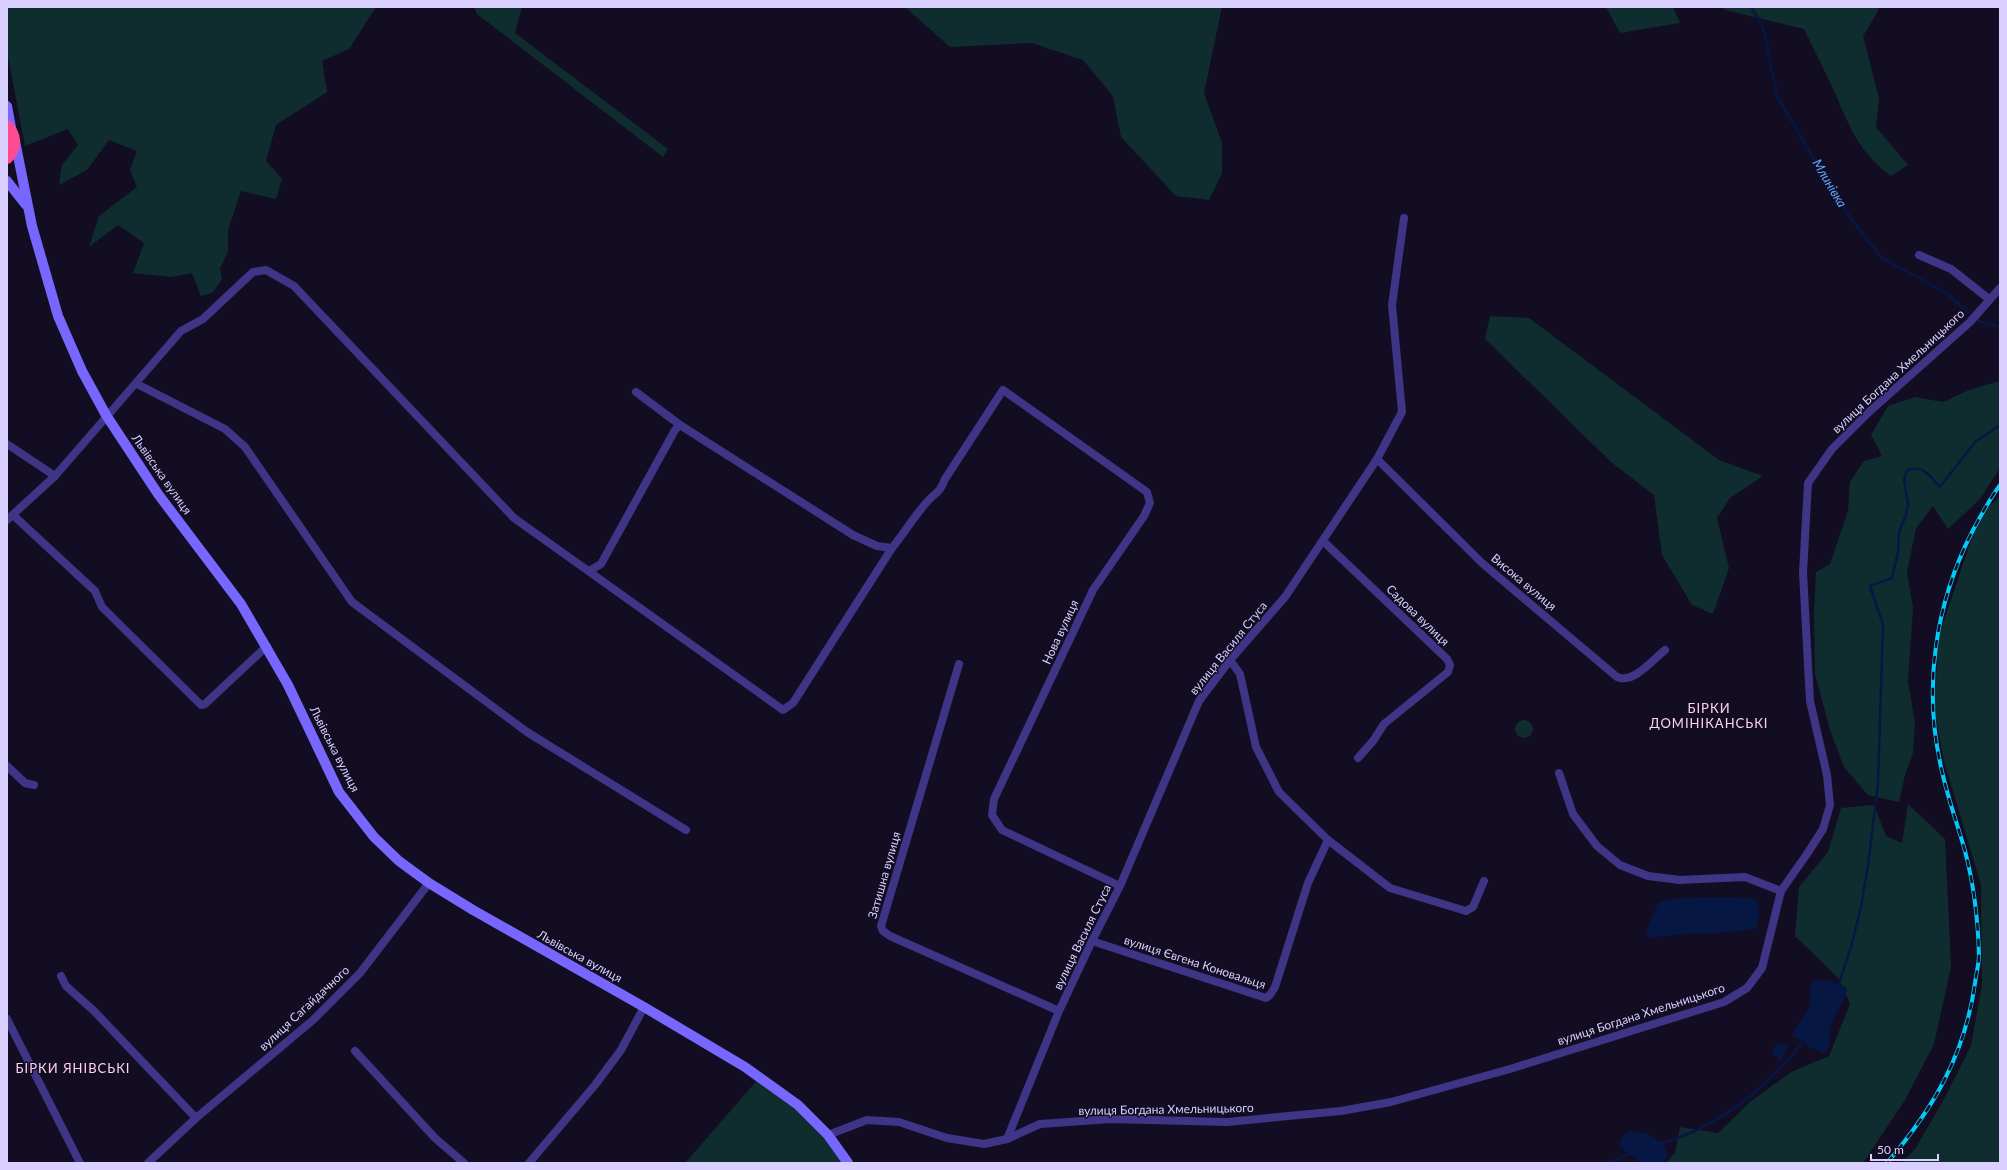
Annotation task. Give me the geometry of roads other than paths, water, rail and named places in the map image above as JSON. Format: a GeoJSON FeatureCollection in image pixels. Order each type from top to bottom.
{"type":"FeatureCollection","features":[{"type":"Feature","properties":{"kind":"highway"},"geometry":{"type":"LineString","coordinates":[[7,158],[12,152],[11,133]]}},
{"type":"Feature","properties":{"kind":"main road","name":"Львівська вулиця"},"geometry":{"type":"LineString","coordinates":[[7,106],[11,133],[27,207],[58,316],[82,371],[106,415],[158,494],[241,604],[267,646],[288,685],[339,792],[374,837],[399,861],[429,883],[745,1067],[798,1105],[828,1135],[848,1163]]}},
{"type":"Feature","properties":{"kind":"main road","name":"Львівська вулиця"},"geometry":{"type":"LineString","coordinates":[[7,181],[27,207]]}},
{"type":"Feature","properties":{"kind":"street","name":"вулиця Василя Стуса"},"geometry":{"type":"LineString","coordinates":[[1007,1139],[1059,1011],[1120,886],[1199,701],[1230,660],[1285,597],[1377,459],[1402,412],[1392,305],[1404,218]]}},
{"type":"Feature","properties":{"kind":"street"},"geometry":{"type":"LineString","coordinates":[[1919,255],[1951,269],[1989,299]]}},
{"type":"Feature","properties":{"kind":"street"},"geometry":{"type":"LineString","coordinates":[[267,646],[205,704],[201,705],[102,608],[95,591],[10,518],[54,476],[106,415],[137,384],[181,332],[203,319],[253,272],[266,270],[294,286],[514,518],[782,710],[793,703],[892,548],[877,546],[853,535],[680,425],[636,392]]}},
{"type":"Feature","properties":{"kind":"street","name":"вулиця Богдана Хмельницького"},"geometry":{"type":"LineString","coordinates":[[828,1135],[867,1120],[899,1122],[947,1138],[984,1144],[1007,1139],[1040,1124],[1111,1119],[1227,1122],[1334,1112],[1391,1102],[1510,1069],[1724,1002],[1747,988],[1762,968],[1781,891],[1808,854],[1823,829],[1830,805],[1827,775],[1810,701],[1802,573],[1808,483],[1832,449],[1869,412],[1970,322],[2000,288]]}},
{"type":"Feature","properties":{"kind":"street"},"geometry":{"type":"LineString","coordinates":[[137,384],[225,429],[245,447],[352,602],[527,732],[686,830]]}},
{"type":"Feature","properties":{"kind":"street","name":"Нова вулиця"},"geometry":{"type":"LineString","coordinates":[[892,548],[908,529],[926,502],[941,489],[945,479],[1003,390],[1147,492],[1150,503],[1144,516],[1093,590],[994,798],[992,815],[1002,830],[1120,886]]}},
{"type":"Feature","properties":{"kind":"street"},"geometry":{"type":"LineString","coordinates":[[589,571],[601,564],[675,430],[680,425]]}},
{"type":"Feature","properties":{"kind":"street"},"geometry":{"type":"LineString","coordinates":[[7,444],[54,476]]}},
{"type":"Feature","properties":{"kind":"street","name":"Висока вулиця"},"geometry":{"type":"LineString","coordinates":[[1377,459],[1482,563],[1617,677],[1623,680],[1631,678],[1665,650]]}},
{"type":"Feature","properties":{"kind":"street","name":"Садова вулиця"},"geometry":{"type":"LineString","coordinates":[[1323,541],[1447,659],[1450,665],[1448,672],[1384,724],[1373,741],[1358,758]]}},
{"type":"Feature","properties":{"kind":"street"},"geometry":{"type":"LineString","coordinates":[[1230,660],[1240,674],[1256,747],[1279,792],[1328,840],[1390,888],[1466,911],[1473,907],[1484,881]]}},
{"type":"Feature","properties":{"kind":"street","name":"Затишна вулиця"},"geometry":{"type":"LineString","coordinates":[[959,664],[881,926],[890,936],[1059,1011]]}},
{"type":"Feature","properties":{"kind":"street"},"geometry":{"type":"LineString","coordinates":[[7,766],[25,783],[34,785]]}},
{"type":"Feature","properties":{"kind":"street"},"geometry":{"type":"LineString","coordinates":[[1559,773],[1573,814],[1597,846],[1620,865],[1648,876],[1680,880],[1745,877],[1781,891]]}},
{"type":"Feature","properties":{"kind":"street","name":"вулиця Євгена Коновальця"},"geometry":{"type":"LineString","coordinates":[[1092,941],[1266,998],[1275,987],[1308,883],[1328,840]]}},
{"type":"Feature","properties":{"kind":"street","name":"вулиця Сагайдачного"},"geometry":{"type":"LineString","coordinates":[[148,1163],[196,1118],[313,1020],[360,974],[429,883]]}},
{"type":"Feature","properties":{"kind":"street"},"geometry":{"type":"LineString","coordinates":[[61,976],[66,986],[94,1011],[196,1118]]}},
{"type":"Feature","properties":{"kind":"street"},"geometry":{"type":"LineString","coordinates":[[530,1163],[595,1085],[620,1050],[644,1007]]}},
{"type":"Feature","properties":{"kind":"street"},"geometry":{"type":"LineString","coordinates":[[7,1019],[80,1163]]}},
{"type":"Feature","properties":{"kind":"street"},"geometry":{"type":"LineString","coordinates":[[355,1051],[435,1138],[464,1163]]}},
{"type":"Feature","properties":{"kind":"water"},"geometry":{"type":"Polygon","coordinates":[[[1676,898],[1754,898],[1759,909],[1758,921],[1755,929],[1651,938],[1645,933],[1659,902],[1676,898]]]}},
{"type":"Feature","properties":{"kind":"water"},"geometry":{"type":"Polygon","coordinates":[[[1827,980],[1847,987],[1847,992],[1833,1021],[1827,1050],[1824,1053],[1811,1048],[1792,1035],[1810,1005],[1810,986],[1815,981],[1827,980]]]}},
{"type":"Feature","properties":{"kind":"water"},"geometry":{"type":"Polygon","coordinates":[[[1776,1043],[1789,1045],[1781,1061],[1772,1053],[1776,1043]]]}},
{"type":"Feature","properties":{"kind":"water"},"geometry":{"type":"Polygon","coordinates":[[[1628,1131],[1641,1132],[1659,1140],[1666,1150],[1668,1157],[1662,1163],[1640,1163],[1619,1146],[1622,1138],[1628,1131]]]}},
{"type":"Feature","properties":{"kind":"waterway","name":"Млинівка"},"geometry":{"type":"LineString","coordinates":[[1751,7],[1763,27],[1777,96],[1820,170],[1852,220],[1882,258],[1948,294],[1968,313]]}},
{"type":"Feature","properties":{"kind":"waterway","name":"Млинівка"},"geometry":{"type":"LineString","coordinates":[[1976,320],[2000,327]]}},
{"type":"Feature","properties":{"kind":"waterway"},"geometry":{"type":"LineString","coordinates":[[1838,986],[1851,947],[1861,907],[1878,784],[1883,624],[1870,586],[1892,578],[1898,552],[1899,532],[1906,515],[1908,504],[1904,480],[1907,470],[1918,469],[1926,472],[1940,487],[1975,442],[2000,425]]}},
{"type":"Feature","properties":{"kind":"waterway"},"geometry":{"type":"LineString","coordinates":[[1659,1144],[1681,1137],[1701,1128],[1740,1104],[1774,1075],[1804,1041]]}},
{"type":"Feature","properties":{"kind":"waterway"},"geometry":{"type":"LineString","coordinates":[[1608,1163],[1631,1153]]}},
{"type":"Feature","properties":{"kind":"railway"},"geometry":{"type":"LineString","coordinates":[[1887,1163],[1919,1122],[1944,1080],[1955,1057],[1964,1034],[1978,965],[1978,929],[1973,890],[1965,851],[1943,778],[1936,737],[1933,707],[1933,677],[1941,617],[1949,588],[1959,560],[1972,532],[2000,485]]}},
{"type":"Feature","properties":{"kind":"district","name":"БІРКИ ДОМІНІКАНСЬКІ"},"geometry":{"type":"Point","coordinates":[1709,716]}},
{"type":"Feature","properties":{"kind":"district","name":"БІРКИ ЯНІВСЬКІ"},"geometry":{"type":"Point","coordinates":[73,1068]}}]}
